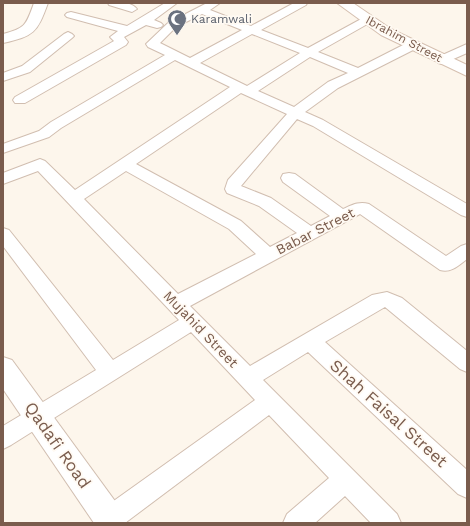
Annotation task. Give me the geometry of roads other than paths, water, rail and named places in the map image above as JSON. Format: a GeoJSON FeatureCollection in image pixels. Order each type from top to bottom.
{"type":"FeatureCollection","features":[{"type":"Feature","properties":{"kind":"street"},"geometry":{"type":"LineString","coordinates":[[3,39],[27,32],[32,28],[41,3]]}},
{"type":"Feature","properties":{"kind":"street"},"geometry":{"type":"LineString","coordinates":[[113,3],[132,9]]}},
{"type":"Feature","properties":{"kind":"street"},"geometry":{"type":"LineString","coordinates":[[20,100],[122,42],[116,37],[146,21],[172,3]]}},
{"type":"Feature","properties":{"kind":"street"},"geometry":{"type":"LineString","coordinates":[[215,3],[167,29],[152,44],[318,123],[467,211]]}},
{"type":"Feature","properties":{"kind":"street"},"geometry":{"type":"LineString","coordinates":[[190,63],[302,3]]}},
{"type":"Feature","properties":{"kind":"street","name":"Ibrahim Street"},"geometry":{"type":"LineString","coordinates":[[344,3],[367,20],[442,60],[467,71]]}},
{"type":"Feature","properties":{"kind":"street"},"geometry":{"type":"LineString","coordinates":[[201,10],[358,72]]}},
{"type":"Feature","properties":{"kind":"street"},"geometry":{"type":"LineString","coordinates":[[71,15],[127,30]]}},
{"type":"Feature","properties":{"kind":"street"},"geometry":{"type":"LineString","coordinates":[[73,199],[125,164],[244,89],[367,20]]}},
{"type":"Feature","properties":{"kind":"street"},"geometry":{"type":"LineString","coordinates":[[146,21],[167,29]]}},
{"type":"Feature","properties":{"kind":"street"},"geometry":{"type":"LineString","coordinates":[[3,77],[26,69],[68,36]]}},
{"type":"Feature","properties":{"kind":"street"},"geometry":{"type":"LineString","coordinates":[[310,234],[265,202],[233,189],[234,184],[295,113],[333,85],[413,45]]}},
{"type":"Feature","properties":{"kind":"street"},"geometry":{"type":"LineString","coordinates":[[442,60],[467,48]]}},
{"type":"Feature","properties":{"kind":"street"},"geometry":{"type":"LineString","coordinates":[[3,149],[44,134],[56,125],[174,55]]}},
{"type":"Feature","properties":{"kind":"street","name":"Mujahid Street"},"geometry":{"type":"LineString","coordinates":[[3,179],[40,164],[388,523]]}},
{"type":"Feature","properties":{"kind":"street"},"geometry":{"type":"LineString","coordinates":[[125,164],[235,225],[268,255]]}},
{"type":"Feature","properties":{"kind":"street"},"geometry":{"type":"LineString","coordinates":[[289,178],[343,217]]}},
{"type":"Feature","properties":{"kind":"street","name":"Babar Street"},"geometry":{"type":"LineString","coordinates":[[176,304],[268,255],[363,208],[446,264],[467,250]]}},
{"type":"Feature","properties":{"kind":"street"},"geometry":{"type":"LineString","coordinates":[[3,234],[110,372]]}},
{"type":"Feature","properties":{"kind":"street"},"geometry":{"type":"LineString","coordinates":[[248,378],[379,300],[387,299],[396,303],[467,363]]}},
{"type":"Feature","properties":{"kind":"street"},"geometry":{"type":"LineString","coordinates":[[3,438],[193,321]]}},
{"type":"Feature","properties":{"kind":"street","name":"Shah Faisal Street"},"geometry":{"type":"LineString","coordinates":[[310,342],[467,486]]}},
{"type":"Feature","properties":{"kind":"street","name":"Qadafi Road"},"geometry":{"type":"LineString","coordinates":[[3,368],[111,521]]}},
{"type":"Feature","properties":{"kind":"street"},"geometry":{"type":"LineString","coordinates":[[111,521],[271,402]]}},
{"type":"Feature","properties":{"kind":"street"},"geometry":{"type":"LineString","coordinates":[[296,523],[346,479]]}},
{"type":"Feature","properties":{"kind":"place","name":"Karamwali"},"geometry":{"type":"Point","coordinates":[177,36]}}]}
